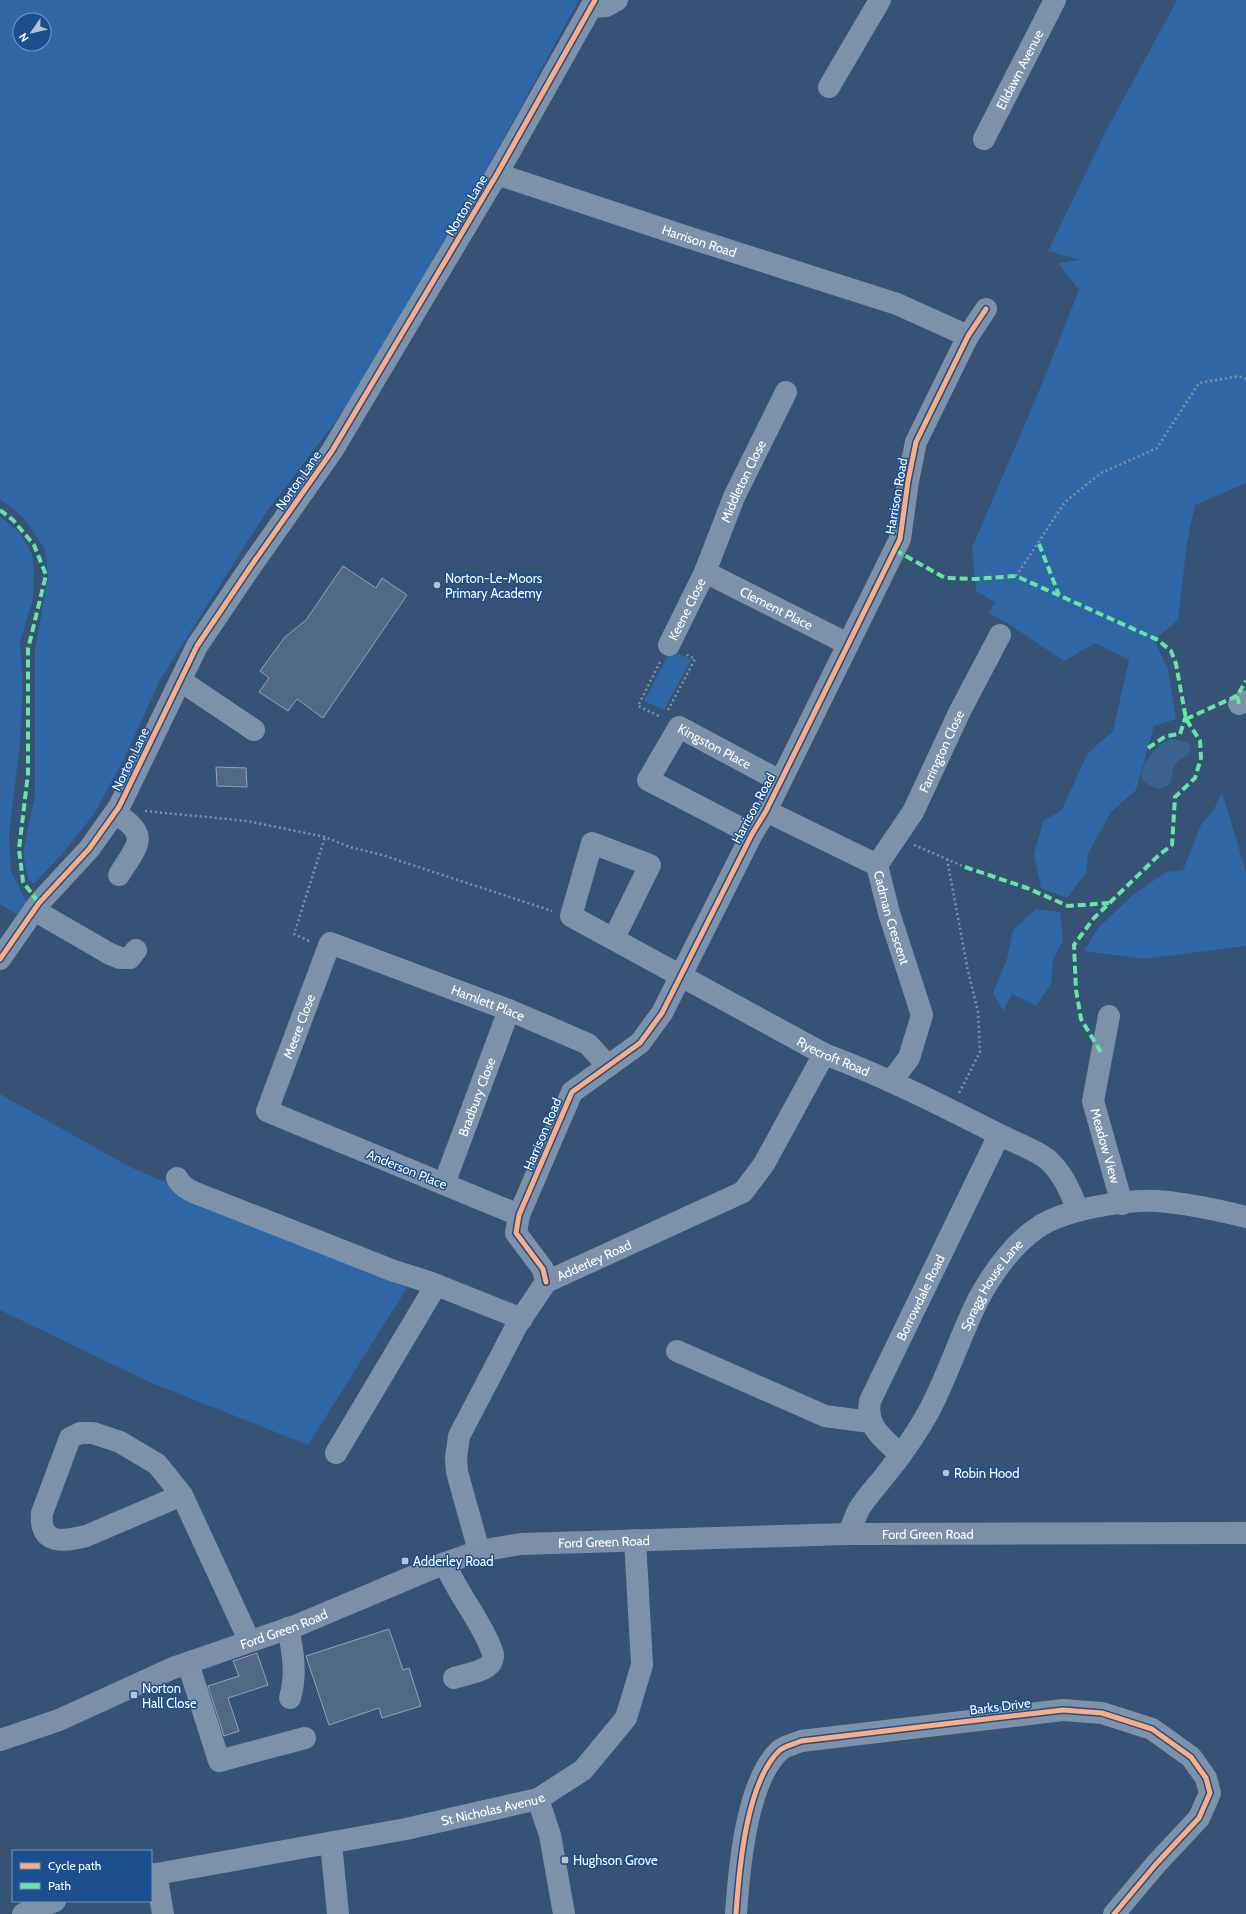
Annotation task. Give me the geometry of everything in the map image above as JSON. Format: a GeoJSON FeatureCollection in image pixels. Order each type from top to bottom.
{"type":"FeatureCollection","features":[{"type":"Feature","properties":{"kind":"main road","name":"Ford Green Road"},"geometry":{"type":"LineString","coordinates":[[0,1740],[59,1720],[188,1663],[249,1640],[288,1628],[445,1563],[479,1551],[521,1544],[848,1534],[1246,1533]]}},
{"type":"Feature","properties":{"kind":"street"},"geometry":{"type":"LineString","coordinates":[[593,4],[606,6],[617,0]]}},
{"type":"Feature","properties":{"kind":"street"},"geometry":{"type":"LineString","coordinates":[[829,87],[880,0]]}},
{"type":"Feature","properties":{"kind":"street","name":"Elldawn Avenue"},"geometry":{"type":"LineString","coordinates":[[984,139],[1055,0]]}},
{"type":"Feature","properties":{"kind":"street","name":"Norton Lane"},"geometry":{"type":"LineString","coordinates":[[0,959],[34,910],[89,849],[117,810],[197,646],[250,566],[332,451],[497,174],[593,4]]}},
{"type":"Feature","properties":{"kind":"street","name":"Harrison Road"},"geometry":{"type":"LineString","coordinates":[[497,174],[681,236],[897,304],[968,336]]}},
{"type":"Feature","properties":{"kind":"street","name":"Harrison Road"},"geometry":{"type":"LineString","coordinates":[[546,1282],[543,1269],[516,1233],[519,1215],[572,1092],[640,1043],[662,1013],[752,834],[766,811],[900,539],[908,481],[916,442],[968,336],[986,309]]}},
{"type":"Feature","properties":{"kind":"street","name":"Middleton Close"},"geometry":{"type":"LineString","coordinates":[[705,572],[734,497],[786,392]]}},
{"type":"Feature","properties":{"kind":"street","name":"Clement Place"},"geometry":{"type":"LineString","coordinates":[[705,572],[848,644]]}},
{"type":"Feature","properties":{"kind":"street","name":"Keene Close"},"geometry":{"type":"LineString","coordinates":[[669,646],[705,572]]}},
{"type":"Feature","properties":{"kind":"street","name":"Farrington Close"},"geometry":{"type":"LineString","coordinates":[[877,865],[913,812],[960,711],[1000,635]]}},
{"type":"Feature","properties":{"kind":"street"},"geometry":{"type":"LineString","coordinates":[[181,681],[254,730]]}},
{"type":"Feature","properties":{"kind":"street","name":"Kingston Place"},"geometry":{"type":"LineString","coordinates":[[752,834],[648,780],[672,723],[780,781]]}},
{"type":"Feature","properties":{"kind":"street"},"geometry":{"type":"LineString","coordinates":[[117,810],[137,830],[138,844],[119,875]]}},
{"type":"Feature","properties":{"kind":"street","name":"Cadman Crescent"},"geometry":{"type":"LineString","coordinates":[[766,811],[877,865],[889,913],[922,1014],[909,1058],[896,1075],[888,1080]]}},
{"type":"Feature","properties":{"kind":"street"},"geometry":{"type":"LineString","coordinates":[[571,916],[592,843],[650,865],[614,938]]}},
{"type":"Feature","properties":{"kind":"street"},"geometry":{"type":"LineString","coordinates":[[34,910],[110,954],[120,958],[130,958],[136,950]]}},
{"type":"Feature","properties":{"kind":"street","name":"Ryecroft Road"},"geometry":{"type":"LineString","coordinates":[[571,916],[614,938],[824,1054],[888,1080],[1046,1158],[1059,1172],[1067,1184],[1078,1210]]}},
{"type":"Feature","properties":{"kind":"street","name":"Hamlett Place"},"geometry":{"type":"LineString","coordinates":[[328,949],[330,943],[508,1010],[588,1044],[608,1066]]}},
{"type":"Feature","properties":{"kind":"street","name":"Meere Close"},"geometry":{"type":"LineString","coordinates":[[294,1123],[267,1111],[328,949]]}},
{"type":"Feature","properties":{"kind":"street","name":"Bradbury Close"},"geometry":{"type":"LineString","coordinates":[[444,1184],[508,1010]]}},
{"type":"Feature","properties":{"kind":"street","name":"Meadow View"},"geometry":{"type":"LineString","coordinates":[[1109,1016],[1093,1101],[1122,1204]]}},
{"type":"Feature","properties":{"kind":"street","name":"Adderley Road"},"geometry":{"type":"LineString","coordinates":[[479,1551],[457,1472],[456,1458],[459,1436],[522,1319],[546,1282],[743,1192],[764,1164],[824,1054]]}},
{"type":"Feature","properties":{"kind":"street","name":"Anderson Place"},"geometry":{"type":"LineString","coordinates":[[294,1123],[519,1215]]}},
{"type":"Feature","properties":{"kind":"street","name":"Borrowdale Road"},"geometry":{"type":"LineString","coordinates":[[870,1422],[870,1401],[999,1135]]}},
{"type":"Feature","properties":{"kind":"street"},"geometry":{"type":"LineString","coordinates":[[177,1178],[180,1185],[210,1200],[522,1319]]}},
{"type":"Feature","properties":{"kind":"street","name":"Spragg House Lane"},"geometry":{"type":"LineString","coordinates":[[848,1534],[859,1510],[901,1455],[929,1410],[946,1378],[979,1300],[1002,1262],[1018,1243],[1038,1227],[1059,1216],[1078,1210],[1156,1201],[1246,1217]]}},
{"type":"Feature","properties":{"kind":"street"},"geometry":{"type":"LineString","coordinates":[[336,1453],[436,1285]]}},
{"type":"Feature","properties":{"kind":"street"},"geometry":{"type":"LineString","coordinates":[[677,1351],[825,1416],[870,1422],[880,1436],[901,1455]]}},
{"type":"Feature","properties":{"kind":"street"},"geometry":{"type":"LineString","coordinates":[[182,1495],[86,1536],[71,1540],[56,1540],[45,1534],[41,1523],[42,1513],[70,1438],[80,1433],[93,1432],[120,1442],[157,1464],[182,1495],[249,1640]]}},
{"type":"Feature","properties":{"kind":"street","name":"St Nicholas Avenue"},"geometry":{"type":"LineString","coordinates":[[153,1875],[406,1829],[538,1799],[583,1770],[626,1718],[642,1666],[636,1540]]}},
{"type":"Feature","properties":{"kind":"street"},"geometry":{"type":"LineString","coordinates":[[445,1563],[451,1579],[486,1636],[493,1652],[493,1658],[486,1668],[454,1678]]}},
{"type":"Feature","properties":{"kind":"street"},"geometry":{"type":"LineString","coordinates":[[288,1628],[293,1650],[294,1681],[290,1698]]}},
{"type":"Feature","properties":{"kind":"street"},"geometry":{"type":"LineString","coordinates":[[188,1663],[219,1761],[305,1738]]}},
{"type":"Feature","properties":{"kind":"street","name":"Barks Drive"},"geometry":{"type":"LineString","coordinates":[[736,1914],[740,1860],[753,1803],[763,1772],[780,1750],[802,1741],[1063,1710],[1102,1713],[1152,1729],[1191,1757],[1206,1778],[1210,1793],[1199,1818],[1156,1864],[1114,1914]]}},
{"type":"Feature","properties":{"kind":"street"},"geometry":{"type":"LineString","coordinates":[[538,1799],[550,1835],[564,1914]]}},
{"type":"Feature","properties":{"kind":"street"},"geometry":{"type":"LineString","coordinates":[[331,1843],[338,1914]]}},
{"type":"Feature","properties":{"kind":"street"},"geometry":{"type":"LineString","coordinates":[[153,1875],[164,1914]]}},
{"type":"Feature","properties":{"kind":"street"},"geometry":{"type":"LineString","coordinates":[[23,1914],[53,1902]]}},
{"type":"Feature","properties":{"kind":"path"},"geometry":{"type":"LineString","coordinates":[[1016,576],[1065,502],[1101,473],[1157,448],[1199,383],[1239,376],[1246,379]]}},
{"type":"Feature","properties":{"kind":"path"},"geometry":{"type":"LineString","coordinates":[[669,646],[695,659],[672,723],[638,706],[669,646]]}},
{"type":"Feature","properties":{"kind":"path"},"geometry":{"type":"LineString","coordinates":[[117,810],[141,811],[247,822],[325,838],[540,908],[571,916]]}},
{"type":"Feature","properties":{"kind":"path"},"geometry":{"type":"LineString","coordinates":[[325,838],[294,934],[328,949]]}},
{"type":"Feature","properties":{"kind":"path"},"geometry":{"type":"LineString","coordinates":[[896,838],[965,867]]}},
{"type":"Feature","properties":{"kind":"path"},"geometry":{"type":"LineString","coordinates":[[947,859],[968,971],[978,1012],[980,1052],[951,1110]]}},
{"type":"Feature","properties":{"kind":"shaded area"},"geometry":{"type":"Polygon","coordinates":[[[0,0],[579,0],[483,176],[376,361],[336,421],[265,514],[160,680],[123,761],[94,814],[62,854],[34,884],[28,879],[23,853],[35,795],[35,650],[48,576],[45,550],[24,518],[0,499],[0,0]]]}},
{"type":"Feature","properties":{"kind":"shaded area"},"geometry":{"type":"Polygon","coordinates":[[[1177,0],[1246,0],[1246,483],[1195,505],[1187,543],[1178,620],[1154,640],[1168,669],[1176,719],[1154,726],[1136,790],[1111,812],[1088,854],[1086,873],[1067,898],[1041,888],[1034,855],[1043,821],[1062,810],[1087,754],[1113,731],[1129,660],[1095,643],[1064,661],[1007,623],[989,613],[995,602],[976,591],[972,548],[1041,386],[1079,290],[1058,263],[1081,260],[1048,251],[1106,131],[1177,0]]]}},
{"type":"Feature","properties":{"kind":"shaded area"},"geometry":{"type":"Polygon","coordinates":[[[0,516],[21,534],[32,554],[34,570],[33,599],[20,642],[23,684],[20,743],[9,835],[11,871],[28,905],[20,916],[0,904],[0,516]]]}},
{"type":"Feature","properties":{"kind":"shaded area"},"geometry":{"type":"Polygon","coordinates":[[[671,650],[691,660],[664,710],[644,701],[671,650]]]}},
{"type":"Feature","properties":{"kind":"shaded area"},"geometry":{"type":"Polygon","coordinates":[[[1171,739],[1188,742],[1191,747],[1190,751],[1174,766],[1169,785],[1159,789],[1150,786],[1143,780],[1142,771],[1144,766],[1161,744],[1171,739]]]}},
{"type":"Feature","properties":{"kind":"shaded area"},"geometry":{"type":"Polygon","coordinates":[[[1222,792],[1246,872],[1246,946],[1144,959],[1084,951],[1098,928],[1133,895],[1166,872],[1183,870],[1201,825],[1214,809],[1222,792]]]}},
{"type":"Feature","properties":{"kind":"shaded area"},"geometry":{"type":"Polygon","coordinates":[[[1036,909],[1060,912],[1063,940],[1053,960],[1051,984],[1036,1006],[1012,994],[1003,1011],[993,993],[1007,959],[1013,930],[1036,909]]]}},
{"type":"Feature","properties":{"kind":"shaded area"},"geometry":{"type":"Polygon","coordinates":[[[0,1094],[128,1166],[407,1288],[308,1445],[147,1381],[0,1310],[0,1094]]]}},
{"type":"Feature","properties":{"kind":"building"},"geometry":{"type":"Polygon","coordinates":[[[343,566],[376,588],[382,578],[407,595],[323,718],[297,699],[288,711],[259,692],[269,678],[260,671],[285,637],[306,620],[343,566]]]}},
{"type":"Feature","properties":{"kind":"building"},"geometry":{"type":"Polygon","coordinates":[[[216,767],[246,768],[247,787],[217,786],[216,767]]]}},
{"type":"Feature","properties":{"kind":"building"},"geometry":{"type":"Polygon","coordinates":[[[389,1629],[403,1670],[409,1668],[421,1706],[382,1718],[379,1708],[329,1725],[306,1656],[389,1629]]]}},
{"type":"Feature","properties":{"kind":"building"},"geometry":{"type":"Polygon","coordinates":[[[257,1653],[268,1685],[228,1698],[239,1731],[224,1736],[208,1686],[239,1676],[233,1661],[257,1653]]]}},
{"type":"Feature","properties":{"kind":"marked path"},"geometry":{"type":"LineString","coordinates":[[0,510],[13,520],[34,545],[46,575],[28,649],[28,774],[19,849],[23,882],[39,903]]}},
{"type":"Feature","properties":{"kind":"marked path"},"geometry":{"type":"LineString","coordinates":[[1039,544],[1059,595]]}},
{"type":"Feature","properties":{"kind":"marked path"},"geometry":{"type":"LineString","coordinates":[[895,550],[945,578],[975,579],[1016,576],[1158,640],[1171,651],[1176,664],[1186,719],[1200,741],[1201,758],[1195,778],[1175,797],[1172,845],[1159,855],[1094,918],[1074,945],[1076,990],[1081,1019],[1102,1054]]}},
{"type":"Feature","properties":{"kind":"marked path"},"geometry":{"type":"LineString","coordinates":[[1239,704],[1237,696],[1246,681]]}},
{"type":"Feature","properties":{"kind":"marked path"},"geometry":{"type":"LineString","coordinates":[[1186,719],[1237,696]]}},
{"type":"Feature","properties":{"kind":"marked path"},"geometry":{"type":"LineString","coordinates":[[1148,748],[1166,736],[1180,734],[1186,716]]}},
{"type":"Feature","properties":{"kind":"marked path"},"geometry":{"type":"LineString","coordinates":[[965,867],[1027,888],[1068,906],[1109,903]]}},
{"type":"Feature","properties":{"kind":"cycle path"},"geometry":{"type":"LineString","coordinates":[[0,959],[39,903],[89,849],[119,807],[197,646],[332,451],[497,174],[595,0]]}},
{"type":"Feature","properties":{"kind":"cycle path"},"geometry":{"type":"LineString","coordinates":[[546,1282],[543,1269],[516,1233],[519,1215],[572,1092],[640,1043],[662,1013],[752,834],[766,811],[900,539],[908,481],[916,442],[968,336],[986,309]]}},
{"type":"Feature","properties":{"kind":"cycle path"},"geometry":{"type":"LineString","coordinates":[[736,1914],[742,1852],[752,1805],[759,1784],[768,1765],[781,1749],[801,1741],[1063,1710],[1102,1713],[1152,1729],[1191,1757],[1206,1778],[1210,1793],[1199,1818],[1156,1864],[1114,1914]]}},
{"type":"Feature","properties":{"kind":"place","name":"Norton-Le-Moors Primary Academy"},"geometry":{"type":"Point","coordinates":[437,585]}},
{"type":"Feature","properties":{"kind":"place","name":"Robin Hood"},"geometry":{"type":"Point","coordinates":[946,1473]}},
{"type":"Feature","properties":{"kind":"place","name":"Adderley Road"},"geometry":{"type":"Point","coordinates":[405,1561]}},
{"type":"Feature","properties":{"kind":"place","name":"Norton Hall Close"},"geometry":{"type":"Point","coordinates":[134,1695]}},
{"type":"Feature","properties":{"kind":"place","name":"Hughson Grove"},"geometry":{"type":"Point","coordinates":[565,1860]}}]}
